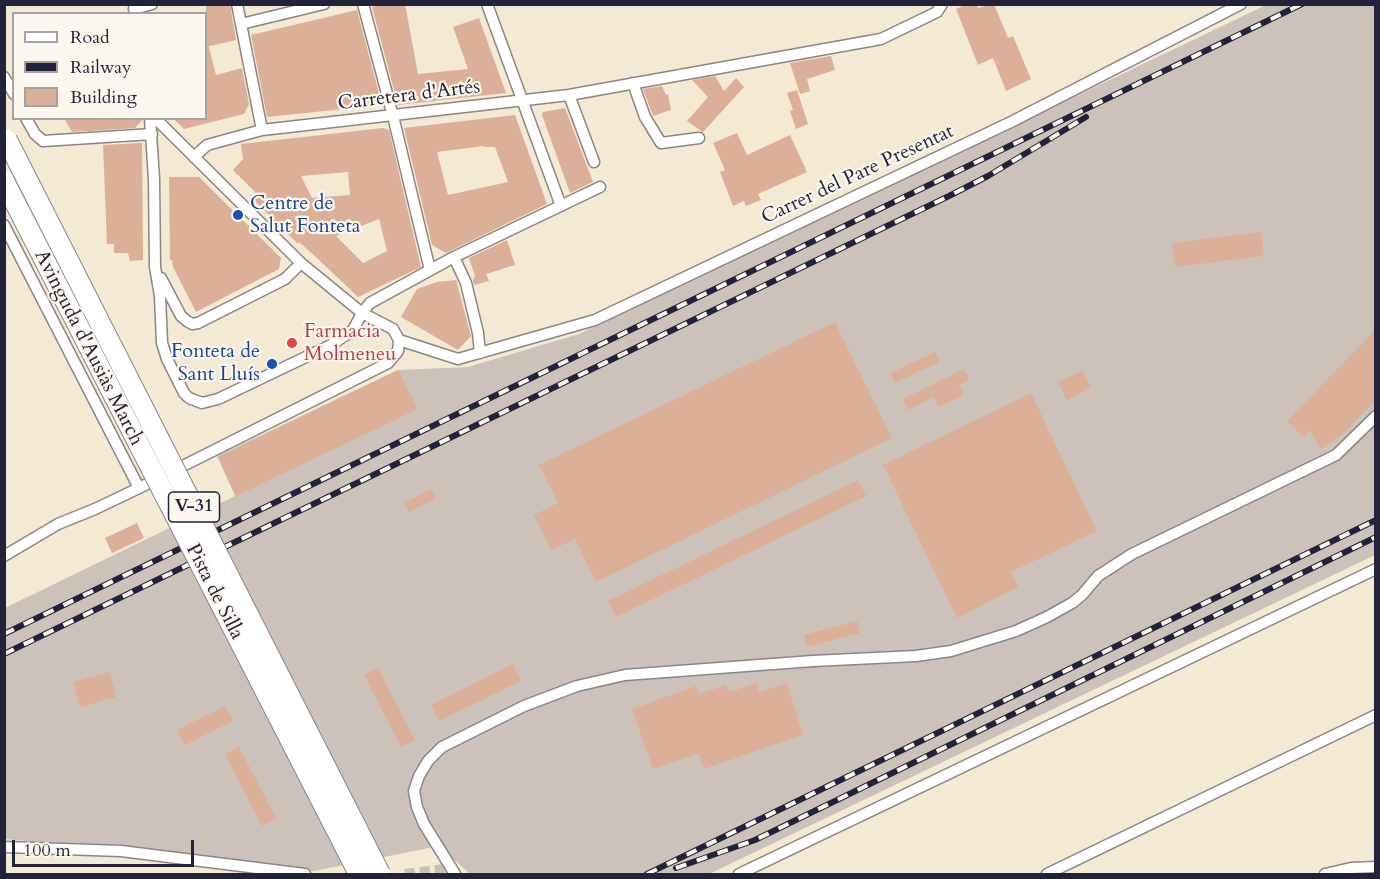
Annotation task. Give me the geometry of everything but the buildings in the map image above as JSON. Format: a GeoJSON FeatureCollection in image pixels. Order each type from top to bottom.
{"type":"FeatureCollection","features":[{"type":"Feature","properties":{"kind":"highway","name":"V-31"},"geometry":{"type":"LineString","coordinates":[[7,140],[380,874]]}},
{"type":"Feature","properties":{"kind":"highway","name":"Pista de Silla"},"geometry":{"type":"LineString","coordinates":[[4,181],[359,874]]}},
{"type":"Feature","properties":{"kind":"street"},"geometry":{"type":"LineString","coordinates":[[134,9],[152,4]]}},
{"type":"Feature","properties":{"kind":"street"},"geometry":{"type":"LineString","coordinates":[[237,4],[262,130]]}},
{"type":"Feature","properties":{"kind":"street"},"geometry":{"type":"LineString","coordinates":[[241,24],[324,4]]}},
{"type":"Feature","properties":{"kind":"street"},"geometry":{"type":"LineString","coordinates":[[363,4],[430,270]]}},
{"type":"Feature","properties":{"kind":"street"},"geometry":{"type":"LineString","coordinates":[[487,4],[561,206]]}},
{"type":"Feature","properties":{"kind":"street","name":"Carretera d'Artés"},"geometry":{"type":"LineString","coordinates":[[194,158],[207,145],[262,130],[569,95],[881,39],[937,12],[942,4]]}},
{"type":"Feature","properties":{"kind":"street","name":"Carrer del Pare Presentat"},"geometry":{"type":"LineString","coordinates":[[155,120],[301,263],[362,314],[388,326],[397,334],[399,340],[458,359],[595,320],[1011,122],[1241,4]]}},
{"type":"Feature","properties":{"kind":"street"},"geometry":{"type":"LineString","coordinates":[[4,77],[12,91]]}},
{"type":"Feature","properties":{"kind":"street"},"geometry":{"type":"LineString","coordinates":[[633,83],[645,117],[661,143],[699,138]]}},
{"type":"Feature","properties":{"kind":"street"},"geometry":{"type":"LineString","coordinates":[[569,95],[594,162]]}},
{"type":"Feature","properties":{"kind":"street"},"geometry":{"type":"LineString","coordinates":[[27,120],[35,134],[43,141],[152,134]]}},
{"type":"Feature","properties":{"kind":"street"},"geometry":{"type":"LineString","coordinates":[[153,120],[155,267],[160,296],[162,343],[179,385],[189,398],[202,403],[210,402],[332,345],[353,330],[370,303],[454,257],[600,187]]}},
{"type":"Feature","properties":{"kind":"street","name":"Avinguda d'Ausiàs March"},"geometry":{"type":"LineString","coordinates":[[4,225],[139,488]]}},
{"type":"Feature","properties":{"kind":"street"},"geometry":{"type":"LineString","coordinates":[[454,257],[466,283],[478,333],[480,353]]}},
{"type":"Feature","properties":{"kind":"street"},"geometry":{"type":"LineString","coordinates":[[155,267],[181,316],[192,324],[285,279],[301,263]]}},
{"type":"Feature","properties":{"kind":"street"},"geometry":{"type":"LineString","coordinates":[[4,556],[58,524],[139,488],[388,363],[398,351],[399,340]]}},
{"type":"Feature","properties":{"kind":"street"},"geometry":{"type":"LineString","coordinates":[[455,874],[424,824],[417,807],[414,791],[419,776],[428,761],[442,747],[524,706],[577,686],[616,677],[801,662],[916,656],[951,651],[1016,631],[1072,603],[1098,576],[1132,554],[1336,455],[1376,416]]}},
{"type":"Feature","properties":{"kind":"street"},"geometry":{"type":"LineString","coordinates":[[739,874],[1376,569]]}},
{"type":"Feature","properties":{"kind":"street"},"geometry":{"type":"LineString","coordinates":[[1047,874],[1376,714]]}},
{"type":"Feature","properties":{"kind":"street"},"geometry":{"type":"LineString","coordinates":[[4,847],[121,851],[305,874]]}},
{"type":"Feature","properties":{"kind":"street"},"geometry":{"type":"LineString","coordinates":[[1325,874],[1351,868],[1376,867]]}},
{"type":"Feature","properties":{"kind":"shaded area"},"geometry":{"type":"Polygon","coordinates":[[[1266,5],[1375,5],[1375,555],[709,874],[470,874],[439,846],[314,871],[5,839],[5,608],[235,496],[217,456],[398,370],[468,367],[579,334],[1266,5]]]}},
{"type":"Feature","properties":{"kind":"tunnel"},"geometry":{"type":"LineString","coordinates":[[405,874],[452,868]]}},
{"type":"Feature","properties":{"kind":"railway"},"geometry":{"type":"LineString","coordinates":[[4,634],[1302,4]]}},
{"type":"Feature","properties":{"kind":"railway"},"geometry":{"type":"LineString","coordinates":[[4,654],[949,196],[988,176],[1086,117]]}},
{"type":"Feature","properties":{"kind":"railway"},"geometry":{"type":"LineString","coordinates":[[647,874],[1376,520]]}},
{"type":"Feature","properties":{"kind":"railway"},"geometry":{"type":"LineString","coordinates":[[676,868],[755,840],[1376,537]]}},
{"type":"Feature","properties":{"kind":"place","name":"Centre de Salut Fonteta"},"geometry":{"type":"Point","coordinates":[238,215]}},
{"type":"Feature","properties":{"kind":"place","name":"Farmacia Molmeneu"},"geometry":{"type":"Point","coordinates":[292,343]}},
{"type":"Feature","properties":{"kind":"place","name":"Fonteta de Sant Lluís"},"geometry":{"type":"Point","coordinates":[272,364]}}]}
